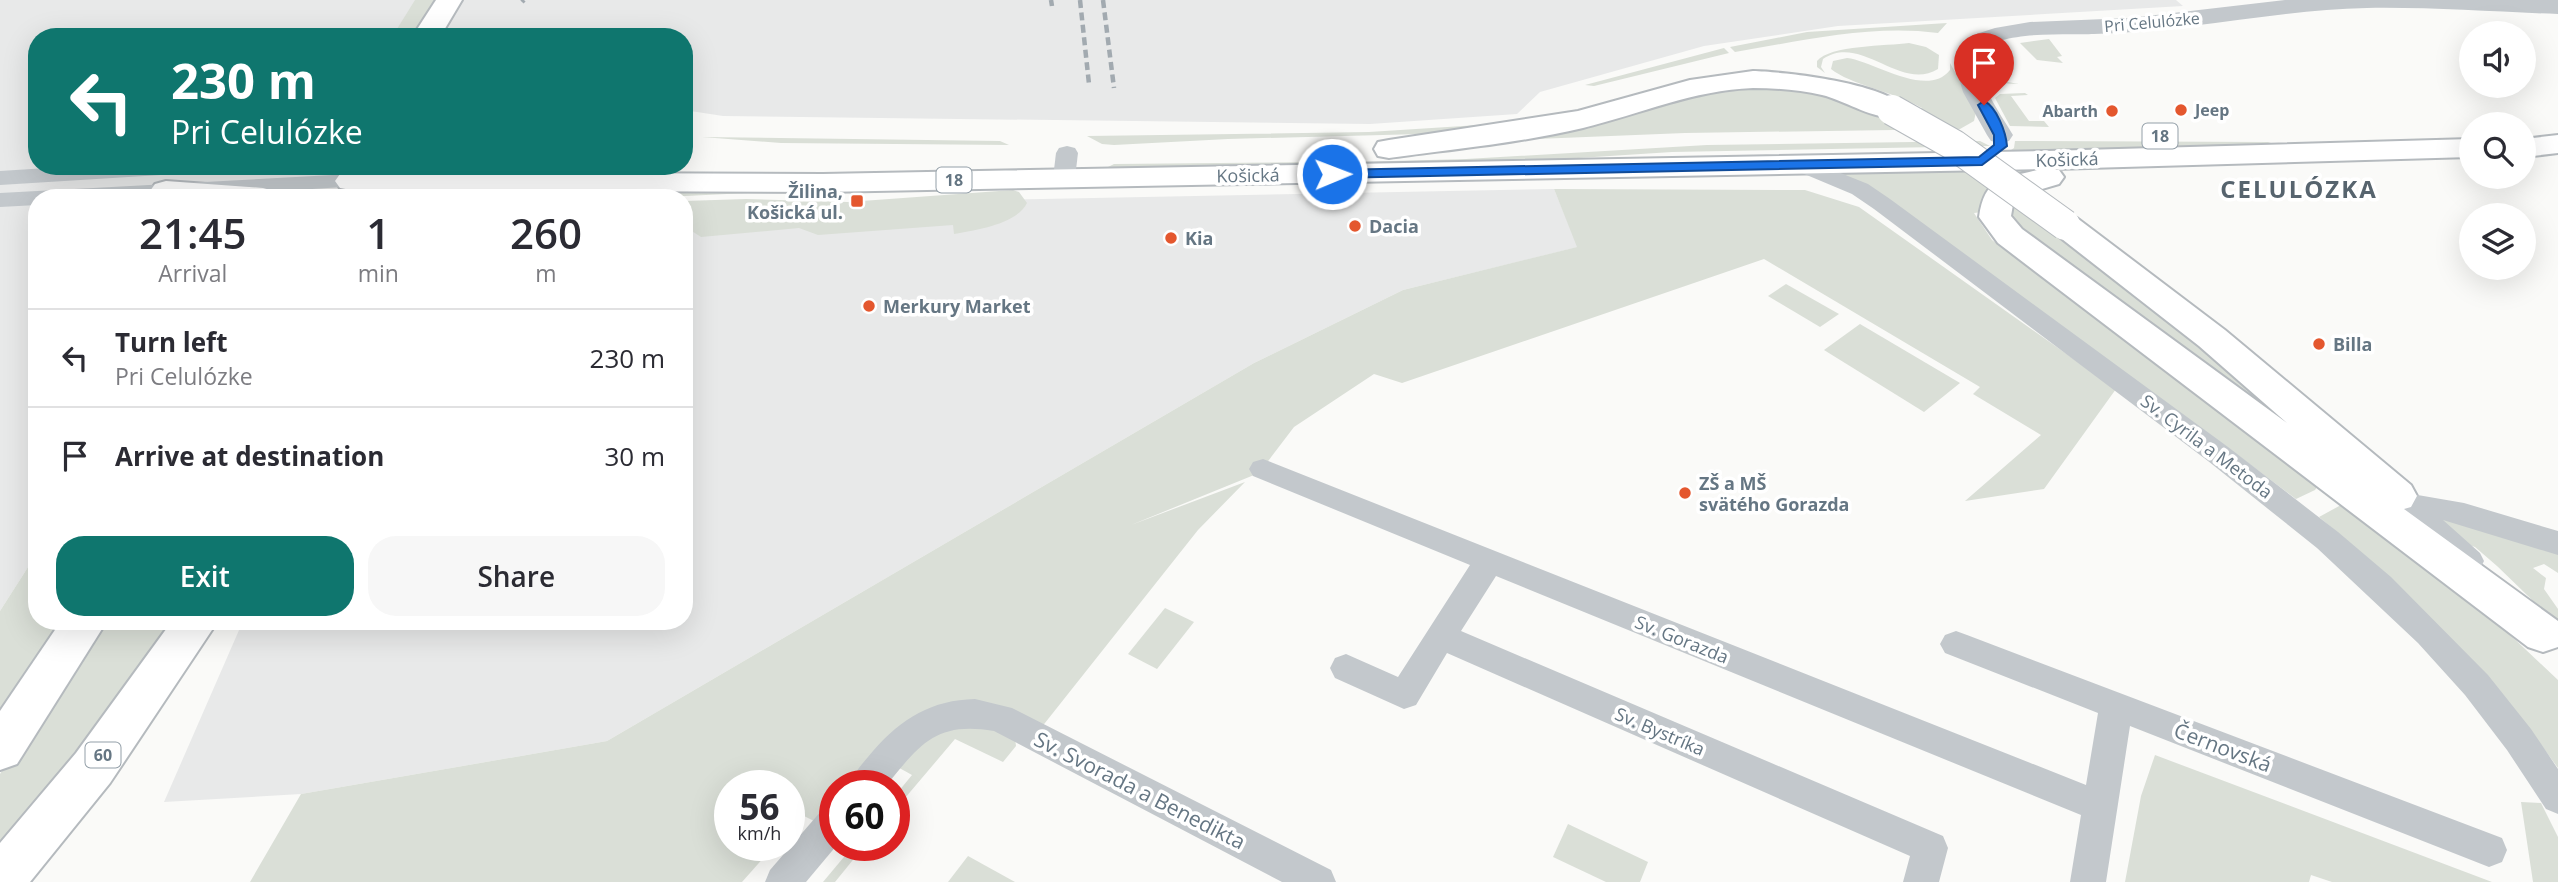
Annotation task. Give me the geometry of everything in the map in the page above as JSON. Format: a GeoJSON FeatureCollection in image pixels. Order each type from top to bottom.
{"type":"FeatureCollection","features":[{"type":"Feature","properties":{"kind":"main road"},"geometry":{"type":"LineString","coordinates":[[432,28],[449,0]]}},
{"type":"Feature","properties":{"kind":"main road"},"geometry":{"type":"LineString","coordinates":[[452,28],[468,0]]}},
{"type":"Feature","properties":{"kind":"main road"},"geometry":{"type":"LineString","coordinates":[[1389,149],[1579,120],[1704,85],[1729,81],[1774,80],[1812,84],[1853,94],[1892,110],[1954,145],[2065,225],[2211,338],[2406,504]]}},
{"type":"Feature","properties":{"kind":"main road"},"geometry":{"type":"LineString","coordinates":[[1982,161],[2000,146],[2000,135]]}},
{"type":"Feature","properties":{"kind":"main road","name":"Košická"},"geometry":{"type":"LineString","coordinates":[[1330,162],[1389,149],[1570,146],[1707,139],[2000,135],[2459,137]]}},
{"type":"Feature","properties":{"kind":"main road"},"geometry":{"type":"LineString","coordinates":[[2536,139],[2558,142]]}},
{"type":"Feature","properties":{"kind":"main road"},"geometry":{"type":"LineString","coordinates":[[2536,146],[2558,142]]}},
{"type":"Feature","properties":{"kind":"main road","name":"Košická"},"geometry":{"type":"LineString","coordinates":[[693,155],[1065,165],[1330,162],[1798,163],[2459,148]]}},
{"type":"Feature","properties":{"kind":"main road"},"geometry":{"type":"LineString","coordinates":[[2143,156],[2035,180],[2007,189],[1998,196],[1995,216],[2010,236],[2550,641]]}},
{"type":"Feature","properties":{"kind":"main road","name":"Košická"},"geometry":{"type":"LineString","coordinates":[[403,181],[823,183],[1065,165]]}},
{"type":"Feature","properties":{"kind":"main road"},"geometry":{"type":"LineString","coordinates":[[531,189],[577,180]]}},
{"type":"Feature","properties":{"kind":"main road","name":"18"},"geometry":{"type":"LineString","coordinates":[[350,182],[403,181]]}},
{"type":"Feature","properties":{"kind":"main road"},"geometry":{"type":"LineString","coordinates":[[0,750],[79,630]]}},
{"type":"Feature","properties":{"kind":"main road","name":"60"},"geometry":{"type":"LineString","coordinates":[[0,881],[93,768],[190,630]]}},
{"type":"Feature","properties":{"kind":"street","name":"Pri Celulózke"},"geometry":{"type":"LineString","coordinates":[[2000,135],[1975,88],[1967,65],[1968,57],[1976,45],[2007,33],[2156,24],[2347,2],[2558,7]]}},
{"type":"Feature","properties":{"kind":"street","name":"Sv. Cyrila a Metoda"},"geometry":{"type":"LineString","coordinates":[[1798,163],[1860,189],[1882,204],[2303,519],[2378,582],[2433,635],[2500,717],[2558,798]]}},
{"type":"Feature","properties":{"kind":"street"},"geometry":{"type":"LineString","coordinates":[[0,178],[48,175]]}},
{"type":"Feature","properties":{"kind":"street"},"geometry":{"type":"LineString","coordinates":[[207,189],[350,182]]}},
{"type":"Feature","properties":{"kind":"street"},"geometry":{"type":"LineString","coordinates":[[0,200],[28,199]]}},
{"type":"Feature","properties":{"kind":"street","name":"Sv. Gorazda"},"geometry":{"type":"LineString","coordinates":[[1263,469],[2101,807]]}},
{"type":"Feature","properties":{"kind":"street"},"geometry":{"type":"LineString","coordinates":[[2406,504],[2550,641]]}},
{"type":"Feature","properties":{"kind":"street"},"geometry":{"type":"LineString","coordinates":[[2406,504],[2435,506],[2464,513],[2558,543]]}},
{"type":"Feature","properties":{"kind":"street"},"geometry":{"type":"LineString","coordinates":[[1346,668],[1404,695],[1490,560]]}},
{"type":"Feature","properties":{"kind":"street","name":"Sv. Bystríka"},"geometry":{"type":"LineString","coordinates":[[1441,636],[1930,848],[1921,882]]}},
{"type":"Feature","properties":{"kind":"street","name":"Černovská"},"geometry":{"type":"LineString","coordinates":[[1956,644],[2489,850]]}},
{"type":"Feature","properties":{"kind":"street"},"geometry":{"type":"LineString","coordinates":[[2088,882],[2116,706]]}},
{"type":"Feature","properties":{"kind":"street","name":"Sv. Svorada a Benedikta"},"geometry":{"type":"LineString","coordinates":[[879,770],[911,732],[936,719],[958,713],[1000,718],[1318,882]]}},
{"type":"Feature","properties":{"kind":"street"},"geometry":{"type":"LineString","coordinates":[[783,882],[819,840]]}},
{"type":"Feature","properties":{"kind":"shaded area"},"geometry":{"type":"Polygon","coordinates":[[[0,0],[2176,0],[2183,6],[1838,26],[1704,46],[1540,92],[1517,114],[1370,124],[723,116],[693,111],[693,28],[28,28],[28,175],[497,175],[504,189],[28,189],[28,567],[0,611],[0,0]]]}},
{"type":"Feature","properties":{"kind":"shaded area"},"geometry":{"type":"Polygon","coordinates":[[[415,0],[438,0],[418,28],[398,28],[415,0]]]}},
{"type":"Feature","properties":{"kind":"shaded area"},"geometry":{"type":"Polygon","coordinates":[[[1947,23],[1938,33],[1862,32],[1735,52],[1730,47],[1807,32],[1947,23]]]}},
{"type":"Feature","properties":{"kind":"shaded area"},"geometry":{"type":"Polygon","coordinates":[[[2049,39],[2062,56],[2057,57],[2063,63],[2037,60],[2020,43],[2049,39]]]}},
{"type":"Feature","properties":{"kind":"shaded area"},"geometry":{"type":"Polygon","coordinates":[[[1909,43],[1926,47],[1939,55],[1938,69],[1924,74],[1909,73],[1852,53],[1837,53],[1823,59],[1821,67],[1825,73],[1817,67],[1817,61],[1834,52],[1909,43]]]}},
{"type":"Feature","properties":{"kind":"shaded area"},"geometry":{"type":"Polygon","coordinates":[[[1724,48],[1729,53],[1594,86],[1585,85],[1724,48]]]}},
{"type":"Feature","properties":{"kind":"shaded area"},"geometry":{"type":"Polygon","coordinates":[[[1991,50],[2003,63],[1989,64],[2002,81],[2019,84],[1995,83],[1984,76],[1981,65],[1991,50]]]}},
{"type":"Feature","properties":{"kind":"shaded area"},"geometry":{"type":"Polygon","coordinates":[[[1847,58],[1914,80],[1928,81],[1940,78],[1950,70],[1950,63],[1974,106],[1974,121],[1960,129],[1685,133],[1514,140],[1675,99],[1745,86],[1801,88],[1874,111],[1922,108],[1849,79],[1831,69],[1833,61],[1847,58]]]}},
{"type":"Feature","properties":{"kind":"shaded area"},"geometry":{"type":"Polygon","coordinates":[[[2000,94],[2028,95],[2011,96],[2029,121],[2044,121],[2049,127],[2010,126],[1995,98],[2000,94]]]}},
{"type":"Feature","properties":{"kind":"shaded area"},"geometry":{"type":"Polygon","coordinates":[[[1510,123],[1458,133],[1114,145],[1102,144],[1087,136],[1369,132],[1510,123]]]}},
{"type":"Feature","properties":{"kind":"shaded area"},"geometry":{"type":"Polygon","coordinates":[[[702,137],[1000,141],[1009,145],[781,143],[702,137]]]}},
{"type":"Feature","properties":{"kind":"shaded area"},"geometry":{"type":"Polygon","coordinates":[[[1980,141],[1990,146],[1672,152],[1469,165],[1351,164],[1707,145],[1980,141]]]}},
{"type":"Feature","properties":{"kind":"shaded area"},"geometry":{"type":"Polygon","coordinates":[[[2015,141],[2268,142],[2271,143],[2009,154],[2015,141]]]}},
{"type":"Feature","properties":{"kind":"shaded area"},"geometry":{"type":"Polygon","coordinates":[[[1310,162],[1313,166],[1112,170],[1108,167],[1114,164],[1310,162]]]}},
{"type":"Feature","properties":{"kind":"shaded area"},"geometry":{"type":"Polygon","coordinates":[[[2045,168],[2003,181],[1986,193],[1982,212],[1974,213],[1992,240],[2313,483],[2317,487],[2315,490],[2296,499],[2224,445],[1834,172],[2045,168]]]}},
{"type":"Feature","properties":{"kind":"shaded area"},"geometry":{"type":"Polygon","coordinates":[[[1554,189],[1578,247],[1403,290],[1254,363],[607,741],[301,794],[164,802],[239,630],[693,630],[693,206],[1554,189]]]}},
{"type":"Feature","properties":{"kind":"shaded area"},"geometry":{"type":"Polygon","coordinates":[[[1554,189],[1805,190],[1859,207],[2116,389],[2044,489],[1965,501],[2041,435],[1973,394],[1980,387],[1764,259],[1402,383],[1374,374],[1294,427],[1259,473],[1131,525],[1245,482],[1198,530],[1041,728],[983,704],[879,770],[819,770],[819,824],[805,816],[805,770],[714,770],[714,861],[761,861],[742,882],[250,882],[301,794],[607,741],[1254,363],[1403,290],[1577,247],[1554,189]]]}},
{"type":"Feature","properties":{"kind":"shaded area"},"geometry":{"type":"Polygon","coordinates":[[[693,190],[748,193],[693,196],[693,190]]]}},
{"type":"Feature","properties":{"kind":"shaded area"},"geometry":{"type":"Polygon","coordinates":[[[1013,190],[1019,192],[1027,203],[1022,210],[1005,221],[954,234],[953,225],[818,235],[799,228],[701,237],[693,232],[693,201],[746,199],[848,202],[1013,190]]]}},
{"type":"Feature","properties":{"kind":"shaded area"},"geometry":{"type":"Polygon","coordinates":[[[2016,201],[2056,228],[2354,473],[2013,231],[2006,212],[2016,201]]]}},
{"type":"Feature","properties":{"kind":"shaded area"},"geometry":{"type":"Polygon","coordinates":[[[1786,284],[1839,314],[1820,327],[1768,296],[1786,284]]]}},
{"type":"Feature","properties":{"kind":"shaded area"},"geometry":{"type":"Polygon","coordinates":[[[1860,324],[1960,383],[1924,412],[1824,350],[1860,324]]]}},
{"type":"Feature","properties":{"kind":"shaded area"},"geometry":{"type":"Polygon","coordinates":[[[2341,505],[2506,631],[2558,680],[2558,768],[2504,699],[2446,635],[2385,575],[2319,517],[2341,505]]]}},
{"type":"Feature","properties":{"kind":"shaded area"},"geometry":{"type":"Polygon","coordinates":[[[2443,519],[2558,551],[2558,573],[2544,564],[2533,568],[2546,578],[2544,589],[2558,609],[2558,625],[2497,566],[2475,547],[2466,544],[2443,523],[2443,519]]]}},
{"type":"Feature","properties":{"kind":"shaded area"},"geometry":{"type":"Polygon","coordinates":[[[28,567],[28,630],[61,630],[0,717],[0,611],[28,567]]]}},
{"type":"Feature","properties":{"kind":"shaded area"},"geometry":{"type":"Polygon","coordinates":[[[1165,608],[1194,622],[1157,669],[1128,654],[1165,608]]]}},
{"type":"Feature","properties":{"kind":"shaded area"},"geometry":{"type":"Polygon","coordinates":[[[94,630],[172,630],[0,858],[0,774],[94,630]]]}},
{"type":"Feature","properties":{"kind":"shaded area"},"geometry":{"type":"Polygon","coordinates":[[[955,726],[992,727],[1015,738],[1016,746],[1003,762],[955,739],[910,792],[910,770],[894,765],[918,742],[955,726]]]}},
{"type":"Feature","properties":{"kind":"shaded area"},"geometry":{"type":"Polygon","coordinates":[[[2155,755],[2492,882],[2332,882],[2311,875],[2309,882],[2125,882],[2141,796],[2155,755]]]}},
{"type":"Feature","properties":{"kind":"shaded area"},"geometry":{"type":"Polygon","coordinates":[[[2521,802],[2541,803],[2558,837],[2558,882],[2533,882],[2521,802]]]}},
{"type":"Feature","properties":{"kind":"shaded area"},"geometry":{"type":"Polygon","coordinates":[[[1568,824],[1648,862],[1640,882],[1606,882],[1553,857],[1568,824]]]}},
{"type":"Feature","properties":{"kind":"shaded area"},"geometry":{"type":"Polygon","coordinates":[[[968,856],[1015,882],[948,882],[968,856]]]}},
{"type":"Feature","properties":{"kind":"shaded area"},"geometry":{"type":"Polygon","coordinates":[[[841,861],[852,861],[835,882],[823,882],[841,861]]]}},
{"type":"Feature","properties":{"kind":"railway"},"geometry":{"type":"LineString","coordinates":[[1051,0],[1052,6]]}},
{"type":"Feature","properties":{"kind":"railway"},"geometry":{"type":"LineString","coordinates":[[1080,0],[1089,84]]}},
{"type":"Feature","properties":{"kind":"railway"},"geometry":{"type":"LineString","coordinates":[[1103,0],[1114,88]]}},
{"type":"Feature","properties":{"kind":"place","name":"Jeep"},"geometry":{"type":"Point","coordinates":[2181,110]}},
{"type":"Feature","properties":{"kind":"place","name":"Abarth"},"geometry":{"type":"Point","coordinates":[2112,111]}},
{"type":"Feature","properties":{"kind":"place","name":"Žilina, Košická ul."},"geometry":{"type":"Point","coordinates":[857,201]}},
{"type":"Feature","properties":{"kind":"place","name":"Dacia"},"geometry":{"type":"Point","coordinates":[1355,226]}},
{"type":"Feature","properties":{"kind":"place","name":"Kia"},"geometry":{"type":"Point","coordinates":[1171,238]}},
{"type":"Feature","properties":{"kind":"place","name":"Merkury Market"},"geometry":{"type":"Point","coordinates":[869,306]}},
{"type":"Feature","properties":{"kind":"place","name":"Billa"},"geometry":{"type":"Point","coordinates":[2319,344]}},
{"type":"Feature","properties":{"kind":"place","name":"ZŠ a MŠ svätého Gorazda"},"geometry":{"type":"Point","coordinates":[1685,493]}},
{"type":"Feature","properties":{"kind":"district","name":"CELULÓZKA"},"geometry":{"type":"Point","coordinates":[2299,188]}},
{"type":"Feature","properties":{"kind":"route"},"geometry":{"type":"LineString","coordinates":[[1332,174],[1982,161],[2000,146],[2000,135],[1984,105]]}}]}
